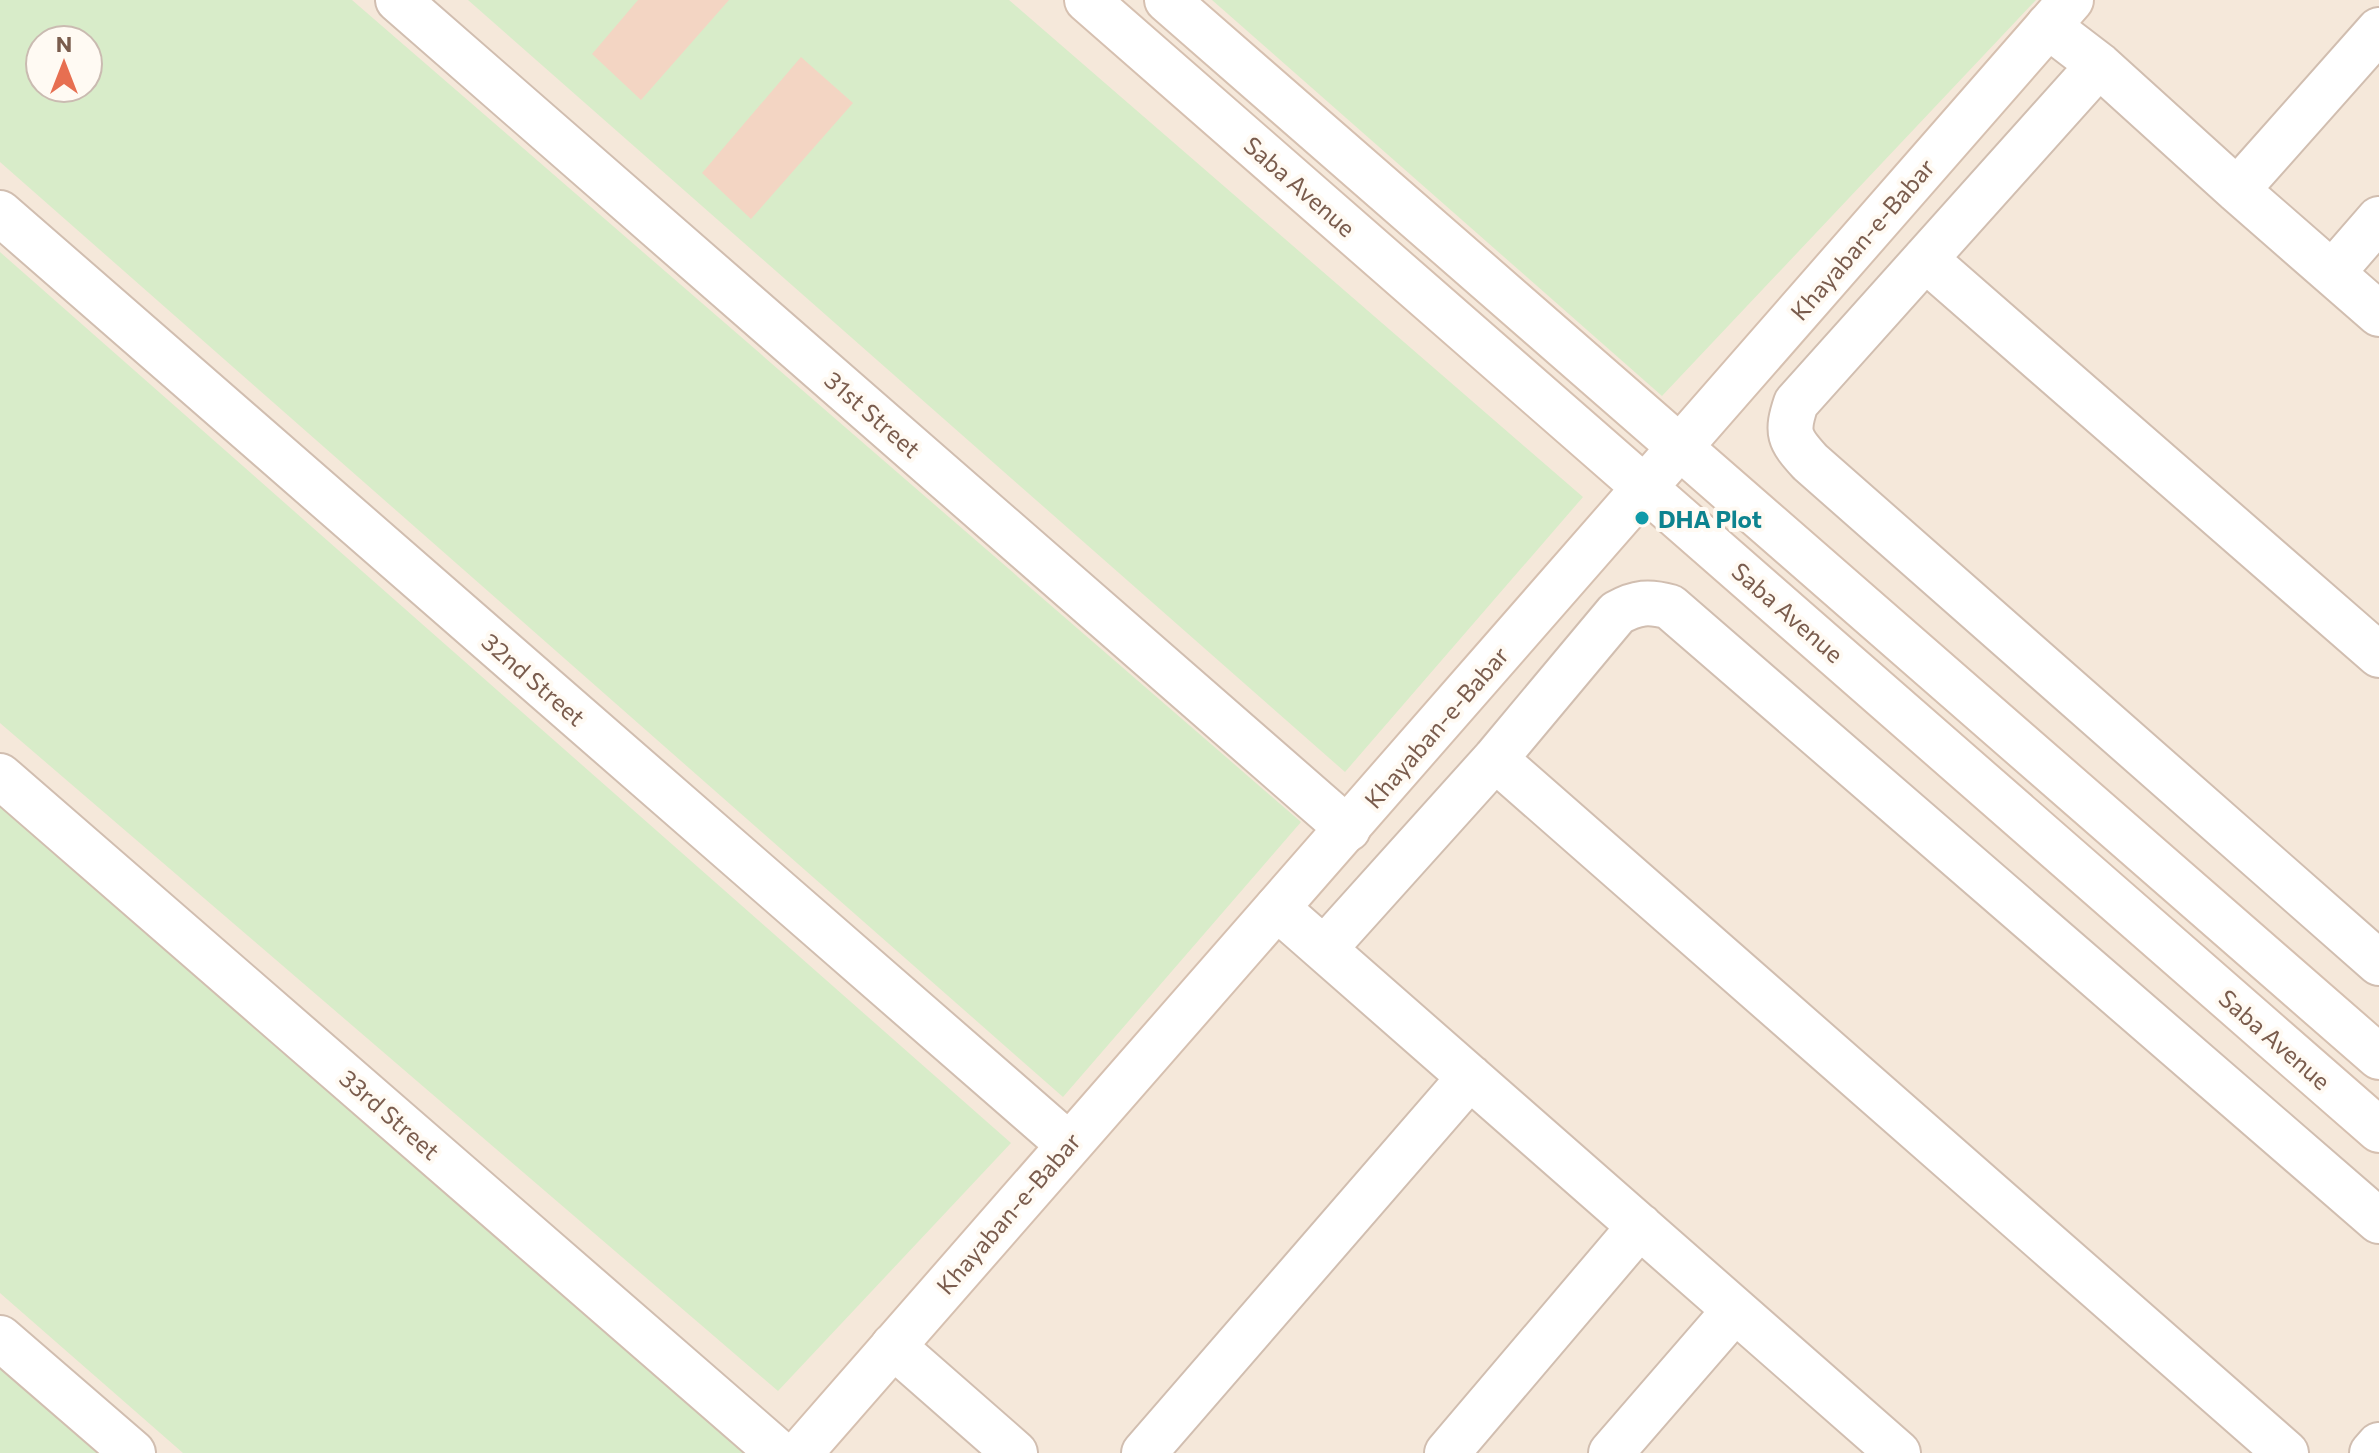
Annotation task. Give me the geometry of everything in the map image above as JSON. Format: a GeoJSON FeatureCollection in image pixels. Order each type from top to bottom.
{"type":"FeatureCollection","features":[{"type":"Feature","properties":{"kind":"street","name":"31st Street"},"geometry":{"type":"LineString","coordinates":[[398,0],[1348,829]]}},
{"type":"Feature","properties":{"kind":"street","name":"Saba Avenue"},"geometry":{"type":"LineString","coordinates":[[1087,0],[2379,1130]]}},
{"type":"Feature","properties":{"kind":"street"},"geometry":{"type":"LineString","coordinates":[[1167,0],[2379,1057]]}},
{"type":"Feature","properties":{"kind":"street","name":"Khayaban-e-Babar"},"geometry":{"type":"LineString","coordinates":[[800,1453],[2060,13]]}},
{"type":"Feature","properties":{"kind":"street"},"geometry":{"type":"LineString","coordinates":[[2060,13],[2099,65],[2379,314]]}},
{"type":"Feature","properties":{"kind":"street"},"geometry":{"type":"LineString","coordinates":[[2237,190],[2379,30]]}},
{"type":"Feature","properties":{"kind":"street"},"geometry":{"type":"LineString","coordinates":[[2099,65],[1796,403],[1790,422],[1791,435],[1810,462],[2379,963]]}},
{"type":"Feature","properties":{"kind":"street","name":"32nd Street"},"geometry":{"type":"LineString","coordinates":[[0,213],[1068,1144]]}},
{"type":"Feature","properties":{"kind":"street"},"geometry":{"type":"LineString","coordinates":[[2332,273],[2379,219]]}},
{"type":"Feature","properties":{"kind":"street"},"geometry":{"type":"LineString","coordinates":[[1925,259],[2379,655]]}},
{"type":"Feature","properties":{"kind":"street"},"geometry":{"type":"LineString","coordinates":[[1324,949],[1495,759],[1617,613],[1634,604],[1652,602],[1670,607],[2379,1221]]}},
{"type":"Feature","properties":{"kind":"street"},"geometry":{"type":"LineString","coordinates":[[1495,759],[2286,1453]]}},
{"type":"Feature","properties":{"kind":"street","name":"33rd Street"},"geometry":{"type":"LineString","coordinates":[[0,776],[779,1453]]}},
{"type":"Feature","properties":{"kind":"street"},"geometry":{"type":"LineString","coordinates":[[1277,908],[1898,1453]]}},
{"type":"Feature","properties":{"kind":"street"},"geometry":{"type":"LineString","coordinates":[[1144,1453],[1470,1077]]}},
{"type":"Feature","properties":{"kind":"street"},"geometry":{"type":"LineString","coordinates":[[1447,1453],[1640,1226]]}},
{"type":"Feature","properties":{"kind":"street"},"geometry":{"type":"LineString","coordinates":[[1611,1453],[1735,1310]]}},
{"type":"Feature","properties":{"kind":"street"},"geometry":{"type":"LineString","coordinates":[[0,1338],[133,1453]]}},
{"type":"Feature","properties":{"kind":"street"},"geometry":{"type":"LineString","coordinates":[[893,1346],[1015,1453]]}},
{"type":"Feature","properties":{"kind":"street"},"geometry":{"type":"LineString","coordinates":[[2372,1453],[2379,1445]]}},
{"type":"Feature","properties":{"kind":"shaded area"},"geometry":{"type":"Polygon","coordinates":[[[0,0],[2379,0],[2379,1453],[0,1453],[0,0]]]}},
{"type":"Feature","properties":{"kind":"green space"},"geometry":{"type":"Polygon","coordinates":[[[0,0],[352,0],[1301,822],[1063,1097],[0,162],[0,0]]]}},
{"type":"Feature","properties":{"kind":"green space"},"geometry":{"type":"Polygon","coordinates":[[[468,0],[1009,0],[1583,497],[1345,772],[468,0]]]}},
{"type":"Feature","properties":{"kind":"green space"},"geometry":{"type":"Polygon","coordinates":[[[1212,0],[2036,0],[1662,396],[1212,0]]]}},
{"type":"Feature","properties":{"kind":"green space"},"geometry":{"type":"Polygon","coordinates":[[[0,252],[1011,1143],[778,1391],[0,723],[0,252]]]}},
{"type":"Feature","properties":{"kind":"green space"},"geometry":{"type":"Polygon","coordinates":[[[0,801],[747,1453],[183,1453],[0,1293],[0,801]]]}},
{"type":"Feature","properties":{"kind":"green space"},"geometry":{"type":"Polygon","coordinates":[[[0,1368],[98,1453],[0,1453],[0,1368]]]}},
{"type":"Feature","properties":{"kind":"building"},"geometry":{"type":"Polygon","coordinates":[[[638,0],[729,0],[641,100],[592,54],[638,0]]]}},
{"type":"Feature","properties":{"kind":"building"},"geometry":{"type":"Polygon","coordinates":[[[801,57],[853,103],[751,219],[702,173],[801,57]]]}},
{"type":"Feature","properties":{"kind":"place","name":"DHA Plot"},"geometry":{"type":"Point","coordinates":[1642,518]}}]}
